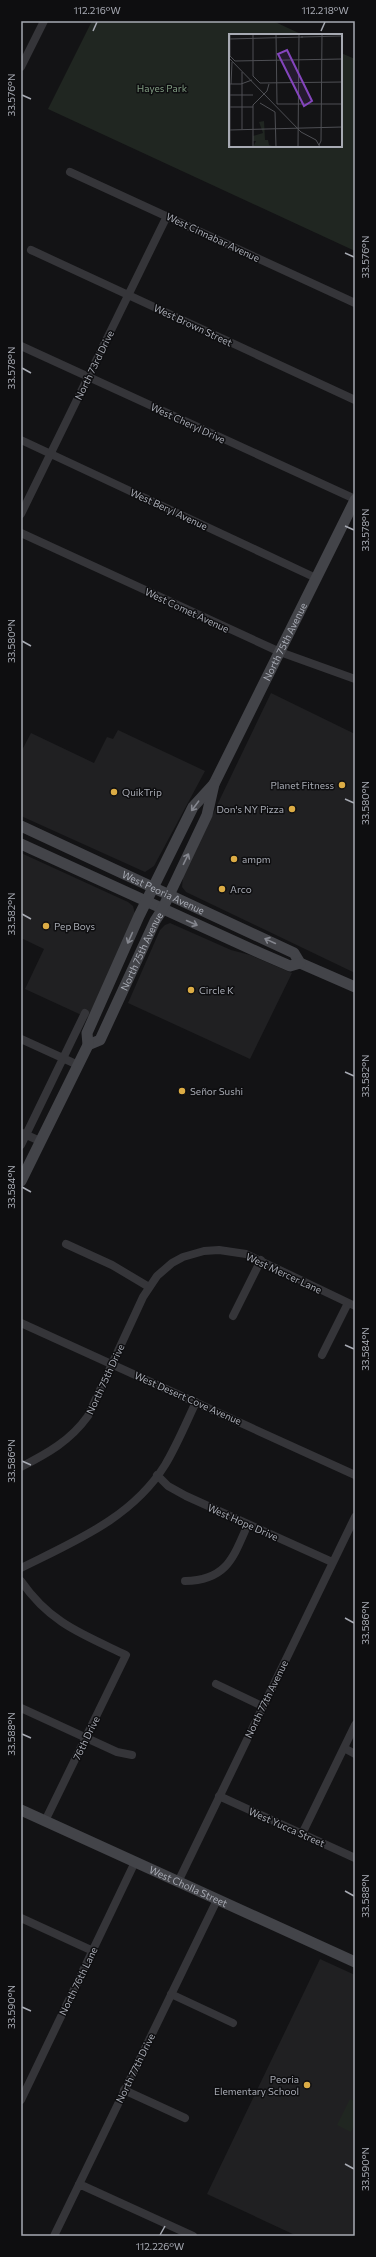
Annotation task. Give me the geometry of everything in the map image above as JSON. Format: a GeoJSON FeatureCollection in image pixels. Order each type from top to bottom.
{"type":"FeatureCollection","features":[{"type":"Feature","properties":{"kind":"main road","name":"North 75th Avenue"},"geometry":{"type":"LineString","coordinates":[[102,1037],[155,921],[162,910],[207,815],[214,784],[355,499]]}},
{"type":"Feature","properties":{"kind":"main road","name":"North 75th Avenue"},"geometry":{"type":"LineString","coordinates":[[21,1181],[88,1045],[87,1033],[146,902],[193,807],[214,784]]}},
{"type":"Feature","properties":{"kind":"main road","name":"West Peoria Avenue"},"geometry":{"type":"LineString","coordinates":[[21,826],[294,953],[300,963],[355,987]]}},
{"type":"Feature","properties":{"kind":"main road"},"geometry":{"type":"LineString","coordinates":[[34,850],[42,835]]}},
{"type":"Feature","properties":{"kind":"main road","name":"West Peoria Avenue"},"geometry":{"type":"LineString","coordinates":[[21,844],[162,910],[290,966],[300,963]]}},
{"type":"Feature","properties":{"kind":"main road"},"geometry":{"type":"LineString","coordinates":[[88,1045],[100,1040],[102,1037],[99,1030],[105,1010],[100,1005]]}},
{"type":"Feature","properties":{"kind":"main road","name":"West Cholla Street"},"geometry":{"type":"LineString","coordinates":[[21,1810],[355,1962]]}},
{"type":"Feature","properties":{"kind":"street"},"geometry":{"type":"LineString","coordinates":[[21,67],[24,55],[44,21]]}},
{"type":"Feature","properties":{"kind":"street","name":"West Cinnabar Avenue"},"geometry":{"type":"LineString","coordinates":[[70,172],[355,303]]}},
{"type":"Feature","properties":{"kind":"street","name":"North 73rd Drive"},"geometry":{"type":"LineString","coordinates":[[21,514],[167,216]]}},
{"type":"Feature","properties":{"kind":"street","name":"West Brown Street"},"geometry":{"type":"LineString","coordinates":[[31,250],[355,400]]}},
{"type":"Feature","properties":{"kind":"street","name":"West Cheryl Drive"},"geometry":{"type":"LineString","coordinates":[[21,346],[355,499]]}},
{"type":"Feature","properties":{"kind":"street","name":"West Beryl Avenue"},"geometry":{"type":"LineString","coordinates":[[21,440],[316,578]]}},
{"type":"Feature","properties":{"kind":"street","name":"West Comet Avenue"},"geometry":{"type":"LineString","coordinates":[[21,533],[280,652],[355,679]]}},
{"type":"Feature","properties":{"kind":"street"},"geometry":{"type":"LineString","coordinates":[[21,1145],[24,1133],[85,1013]]}},
{"type":"Feature","properties":{"kind":"street"},"geometry":{"type":"LineString","coordinates":[[21,1039],[78,1065]]}},
{"type":"Feature","properties":{"kind":"street"},"geometry":{"type":"LineString","coordinates":[[24,1133],[40,1141]]}},
{"type":"Feature","properties":{"kind":"street"},"geometry":{"type":"LineString","coordinates":[[66,1244],[112,1265],[149,1287]]}},
{"type":"Feature","properties":{"kind":"street","name":"West Mercer Lane"},"geometry":{"type":"LineString","coordinates":[[149,1287],[157,1276],[172,1263],[194,1253],[219,1250],[235,1251],[261,1260],[351,1305]]}},
{"type":"Feature","properties":{"kind":"street"},"geometry":{"type":"LineString","coordinates":[[233,1316],[261,1260]]}},
{"type":"Feature","properties":{"kind":"street","name":"North 75th Drive"},"geometry":{"type":"LineString","coordinates":[[21,1467],[61,1445],[80,1428],[88,1416],[149,1287]]}},
{"type":"Feature","properties":{"kind":"street"},"geometry":{"type":"LineString","coordinates":[[322,1355],[351,1305]]}},
{"type":"Feature","properties":{"kind":"street","name":"West Desert Cove Avenue"},"geometry":{"type":"LineString","coordinates":[[21,1323],[355,1475]]}},
{"type":"Feature","properties":{"kind":"street"},"geometry":{"type":"LineString","coordinates":[[21,1568],[88,1535],[119,1515],[134,1503],[157,1475],[170,1455],[196,1402]]}},
{"type":"Feature","properties":{"kind":"street","name":"West Hope Drive"},"geometry":{"type":"LineString","coordinates":[[157,1475],[177,1492],[332,1562]]}},
{"type":"Feature","properties":{"kind":"street","name":"North 77th Avenue"},"geometry":{"type":"LineString","coordinates":[[178,1882],[262,1706],[355,1517]]}},
{"type":"Feature","properties":{"kind":"street"},"geometry":{"type":"LineString","coordinates":[[185,1581],[209,1578],[220,1572],[234,1555],[248,1524]]}},
{"type":"Feature","properties":{"kind":"street","name":"76th Drive"},"geometry":{"type":"LineString","coordinates":[[21,1581],[29,1593],[54,1618],[70,1629],[126,1656],[45,1821]]}},
{"type":"Feature","properties":{"kind":"street"},"geometry":{"type":"LineString","coordinates":[[216,1684],[262,1706]]}},
{"type":"Feature","properties":{"kind":"street"},"geometry":{"type":"LineString","coordinates":[[21,1708],[117,1752],[132,1755]]}},
{"type":"Feature","properties":{"kind":"street"},"geometry":{"type":"LineString","coordinates":[[302,1834],[355,1725]]}},
{"type":"Feature","properties":{"kind":"street"},"geometry":{"type":"LineString","coordinates":[[344,1748],[355,1754]]}},
{"type":"Feature","properties":{"kind":"street","name":"West Yucca Street"},"geometry":{"type":"LineString","coordinates":[[219,1796],[355,1858]]}},
{"type":"Feature","properties":{"kind":"street","name":"North 76th Lane"},"geometry":{"type":"LineString","coordinates":[[21,2100],[135,1862]]}},
{"type":"Feature","properties":{"kind":"street","name":"North 77th Drive"},"geometry":{"type":"LineString","coordinates":[[54,2236],[217,1900]]}},
{"type":"Feature","properties":{"kind":"street"},"geometry":{"type":"LineString","coordinates":[[21,1918],[93,1951]]}},
{"type":"Feature","properties":{"kind":"street"},"geometry":{"type":"LineString","coordinates":[[171,1994],[233,2023]]}},
{"type":"Feature","properties":{"kind":"street"},"geometry":{"type":"LineString","coordinates":[[124,2090],[185,2118]]}},
{"type":"Feature","properties":{"kind":"street"},"geometry":{"type":"LineString","coordinates":[[79,2184],[193,2236]]}},
{"type":"Feature","properties":{"kind":"shaded area"},"geometry":{"type":"Polygon","coordinates":[[[271,693],[355,734],[355,973],[186,892],[182,887],[183,876],[271,693]]]}},
{"type":"Feature","properties":{"kind":"shaded area"},"geometry":{"type":"Polygon","coordinates":[[[118,730],[205,771],[154,866],[145,872],[21,816],[21,752],[31,733],[94,763],[107,737],[113,739],[118,730]]]}},
{"type":"Feature","properties":{"kind":"shaded area"},"geometry":{"type":"Polygon","coordinates":[[[21,853],[128,902],[133,906],[135,914],[88,1018],[25,989],[44,949],[21,938],[21,853]]]}},
{"type":"Feature","properties":{"kind":"shaded area"},"geometry":{"type":"Polygon","coordinates":[[[170,923],[231,950],[250,955],[292,973],[250,1059],[128,1003],[160,930],[165,925],[170,923]]]}},
{"type":"Feature","properties":{"kind":"shaded area","name":"Peoria Elementary School"},"geometry":{"type":"Polygon","coordinates":[[[320,1959],[355,1975],[355,2236],[297,2236],[207,2194],[320,1959]]]}},
{"type":"Feature","properties":{"kind":"green space","name":"Hayes Park"},"geometry":{"type":"Polygon","coordinates":[[[92,21],[273,21],[301,34],[229,34],[229,147],[342,147],[342,53],[355,59],[355,251],[48,109],[92,21]]]}},
{"type":"Feature","properties":{"kind":"green space"},"geometry":{"type":"Polygon","coordinates":[[[350,2099],[355,2101],[355,2125],[351,2132],[337,2125],[350,2099]]]}},
{"type":"Feature","properties":{"kind":"place","name":"Planet Fitness"},"geometry":{"type":"Point","coordinates":[342,785]}},
{"type":"Feature","properties":{"kind":"place","name":"QuikTrip"},"geometry":{"type":"Point","coordinates":[114,792]}},
{"type":"Feature","properties":{"kind":"place","name":"Don's NY Pizza"},"geometry":{"type":"Point","coordinates":[292,809]}},
{"type":"Feature","properties":{"kind":"place","name":"ampm"},"geometry":{"type":"Point","coordinates":[234,859]}},
{"type":"Feature","properties":{"kind":"place","name":"Arco"},"geometry":{"type":"Point","coordinates":[222,889]}},
{"type":"Feature","properties":{"kind":"place","name":"Pep Boys"},"geometry":{"type":"Point","coordinates":[46,926]}},
{"type":"Feature","properties":{"kind":"place","name":"Circle K"},"geometry":{"type":"Point","coordinates":[191,990]}},
{"type":"Feature","properties":{"kind":"place","name":"Señor Sushi"},"geometry":{"type":"Point","coordinates":[182,1091]}},
{"type":"Feature","properties":{"kind":"place","name":"Peoria Elementary School"},"geometry":{"type":"Point","coordinates":[307,2085]}}]}
